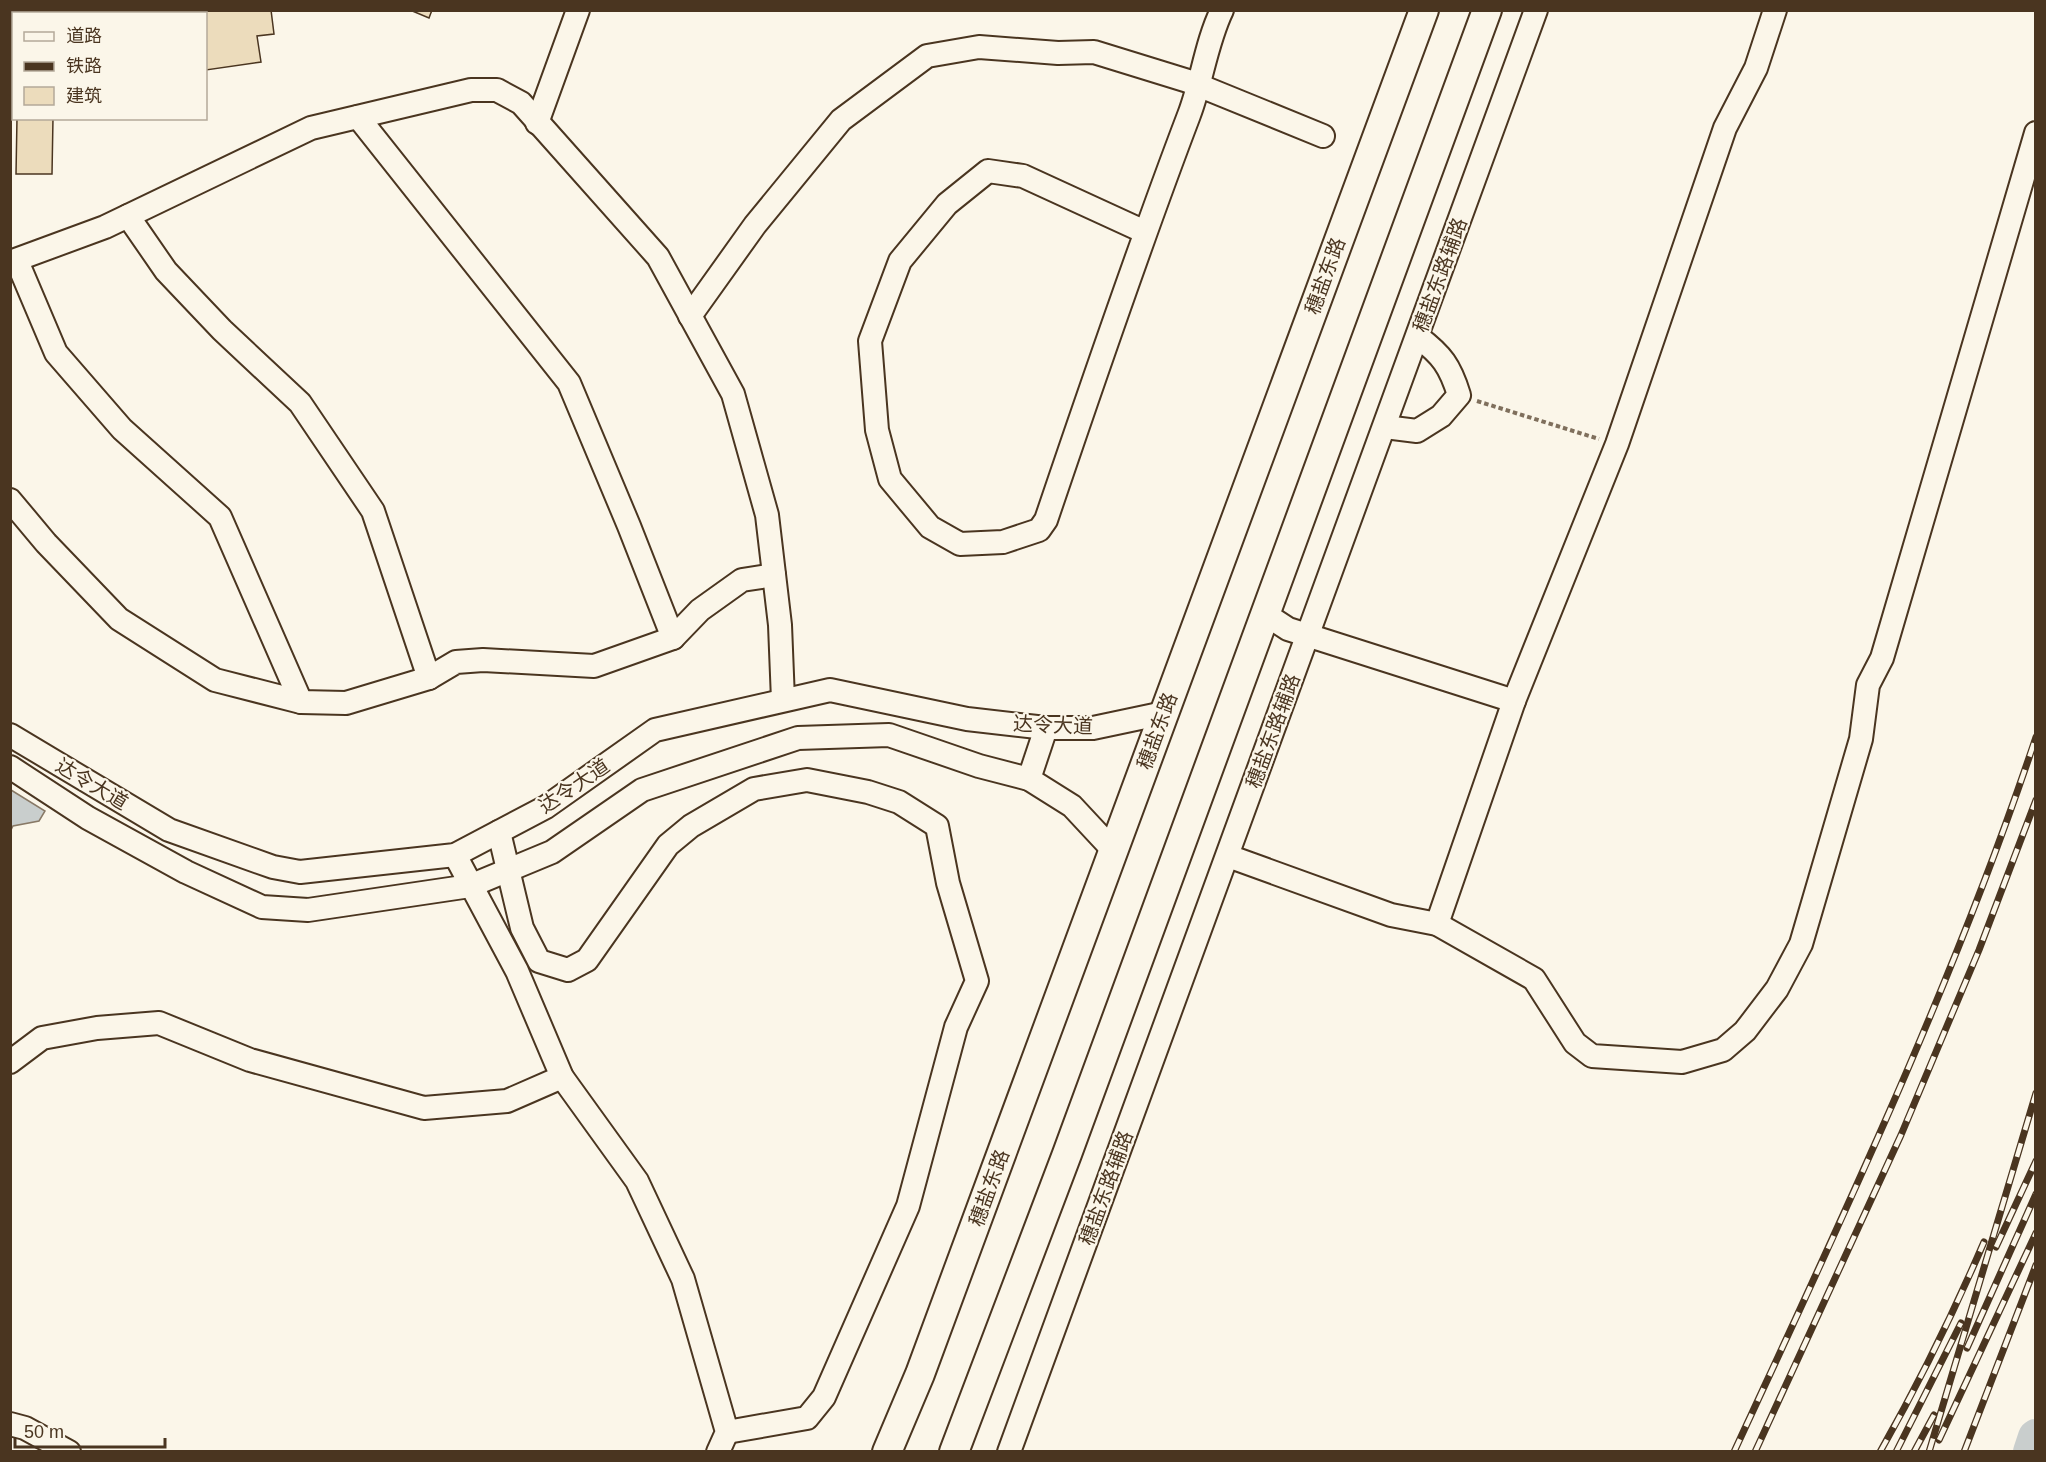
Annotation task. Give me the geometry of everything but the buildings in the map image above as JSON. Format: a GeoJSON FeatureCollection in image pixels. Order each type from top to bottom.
{"type":"FeatureCollection","features":[{"type":"Feature","properties":{"kind":"main road","name":"穗盐东路"},"geometry":{"type":"LineString","coordinates":[[887,1452],[920,1374],[1425,10]]}},
{"type":"Feature","properties":{"kind":"main road"},"geometry":{"type":"LineString","coordinates":[[954,1452],[1067,1154],[1487,10]]}},
{"type":"Feature","properties":{"kind":"street"},"geometry":{"type":"LineString","coordinates":[[537,123],[578,10]]}},
{"type":"Feature","properties":{"kind":"street"},"geometry":{"type":"LineString","coordinates":[[1145,232],[1023,176],[988,171],[947,204],[900,261],[870,341],[877,430],[890,479],[930,527],[960,544],[1003,542],[1039,530],[1046,520],[1145,232],[1200,86],[1216,22],[1222,10]]}},
{"type":"Feature","properties":{"kind":"street","name":"穗盐东路辅路"},"geometry":{"type":"LineString","coordinates":[[1009,1452],[1536,10]]}},
{"type":"Feature","properties":{"kind":"street"},"geometry":{"type":"LineString","coordinates":[[1437,924],[1514,701],[1617,444],[1725,128],[1756,68],[1775,10]]}},
{"type":"Feature","properties":{"kind":"street"},"geometry":{"type":"LineString","coordinates":[[690,316],[755,225],[841,120],[927,56],[979,46],[1058,52],[1094,52],[1200,86],[1323,136]]}},
{"type":"Feature","properties":{"kind":"street"},"geometry":{"type":"LineString","coordinates":[[301,702],[220,517],[122,429],[56,353],[14,262],[128,216],[311,128],[471,90],[497,90],[521,103],[657,257],[733,394],[767,515],[780,625],[783,700]]}},
{"type":"Feature","properties":{"kind":"street"},"geometry":{"type":"LineString","coordinates":[[358,117],[569,383],[673,638]]}},
{"type":"Feature","properties":{"kind":"street"},"geometry":{"type":"LineString","coordinates":[[1228,856],[1391,915],[1437,924],[1534,979],[1575,1043],[1592,1056],[1682,1062],[1723,1050],[1745,1030],[1764,1006],[1801,944],[1861,740],[1868,685],[1882,658],[2036,133]]}},
{"type":"Feature","properties":{"kind":"street"},"geometry":{"type":"LineString","coordinates":[[128,216],[166,271],[222,330],[300,403],[373,511],[429,678]]}},
{"type":"Feature","properties":{"kind":"street"},"geometry":{"type":"LineString","coordinates":[[1385,427],[1417,431],[1441,416],[1459,395],[1454,376],[1441,354],[1418,337]]}},
{"type":"Feature","properties":{"kind":"street"},"geometry":{"type":"LineString","coordinates":[[10,500],[46,543],[119,619],[215,680],[301,702],[346,703],[429,678],[456,662],[483,660],[594,666],[673,638],[700,610],[742,580],[774,575]]}},
{"type":"Feature","properties":{"kind":"street"},"geometry":{"type":"LineString","coordinates":[[1265,614],[1288,629],[1514,701]]}},
{"type":"Feature","properties":{"kind":"street","name":"达令大道"},"geometry":{"type":"LineString","coordinates":[[11,737],[168,830],[273,867],[300,872],[455,855],[546,807],[655,730],[830,690],[967,719],[1046,728],[1093,728],[1164,713]]}},
{"type":"Feature","properties":{"kind":"street"},"geometry":{"type":"LineString","coordinates":[[1029,779],[1046,728]]}},
{"type":"Feature","properties":{"kind":"street","name":"达令大道"},"geometry":{"type":"LineString","coordinates":[[10,767],[88,818],[166,861],[262,907],[308,910],[470,886],[552,852],[642,790],[798,738],[889,735],[979,766],[1029,779],[1072,806],[1113,850]]}},
{"type":"Feature","properties":{"kind":"street"},"geometry":{"type":"LineString","coordinates":[[455,855],[517,971],[562,1077],[637,1181],[683,1279],[723,1442],[807,1418],[824,1397],[908,1206],[956,1027],[977,981],[948,883],[937,826],[899,802],[868,792],[807,780],[754,789],[691,826],[668,845],[587,960],[568,970],[539,961],[522,928],[499,832]]}},
{"type":"Feature","properties":{"kind":"street"},"geometry":{"type":"LineString","coordinates":[[10,1062],[42,1038],[97,1028],[159,1023],[250,1060],[424,1108],[507,1101],[562,1077]]}},
{"type":"Feature","properties":{"kind":"street"},"geometry":{"type":"LineString","coordinates":[[10,1424],[25,1428],[69,1452]]}},
{"type":"Feature","properties":{"kind":"path"},"geometry":{"type":"LineString","coordinates":[[1459,395],[1617,444]]}},
{"type":"Feature","properties":{"kind":"shaded area"},"geometry":{"type":"Polygon","coordinates":[[[11,790],[45,811],[39,821],[13,826],[11,830],[11,790]]]}},
{"type":"Feature","properties":{"kind":"waterway"},"geometry":{"type":"LineString","coordinates":[[2031,1452],[2036,1437]]}},
{"type":"Feature","properties":{"kind":"railway"},"geometry":{"type":"LineString","coordinates":[[1734,1452],[1856,1187],[1933,1009],[1970,919],[2036,737]]}},
{"type":"Feature","properties":{"kind":"railway"},"geometry":{"type":"LineString","coordinates":[[1755,1452],[1901,1135],[1979,950],[2036,800]]}},
{"type":"Feature","properties":{"kind":"railway"},"geometry":{"type":"LineString","coordinates":[[1929,1452],[2036,1093]]}},
{"type":"Feature","properties":{"kind":"railway"},"geometry":{"type":"LineString","coordinates":[[1996,1247],[2036,1161]]}},
{"type":"Feature","properties":{"kind":"railway"},"geometry":{"type":"LineString","coordinates":[[1967,1348],[2036,1194]]}},
{"type":"Feature","properties":{"kind":"railway"},"geometry":{"type":"LineString","coordinates":[[1939,1440],[2036,1233]]}},
{"type":"Feature","properties":{"kind":"railway"},"geometry":{"type":"LineString","coordinates":[[1880,1452],[1935,1348],[1984,1242]]}},
{"type":"Feature","properties":{"kind":"railway"},"geometry":{"type":"LineString","coordinates":[[1964,1452],[2036,1265]]}},
{"type":"Feature","properties":{"kind":"railway"},"geometry":{"type":"LineString","coordinates":[[1896,1452],[1961,1323]]}},
{"type":"Feature","properties":{"kind":"railway"},"geometry":{"type":"LineString","coordinates":[[1914,1452],[1934,1415]]}}]}
